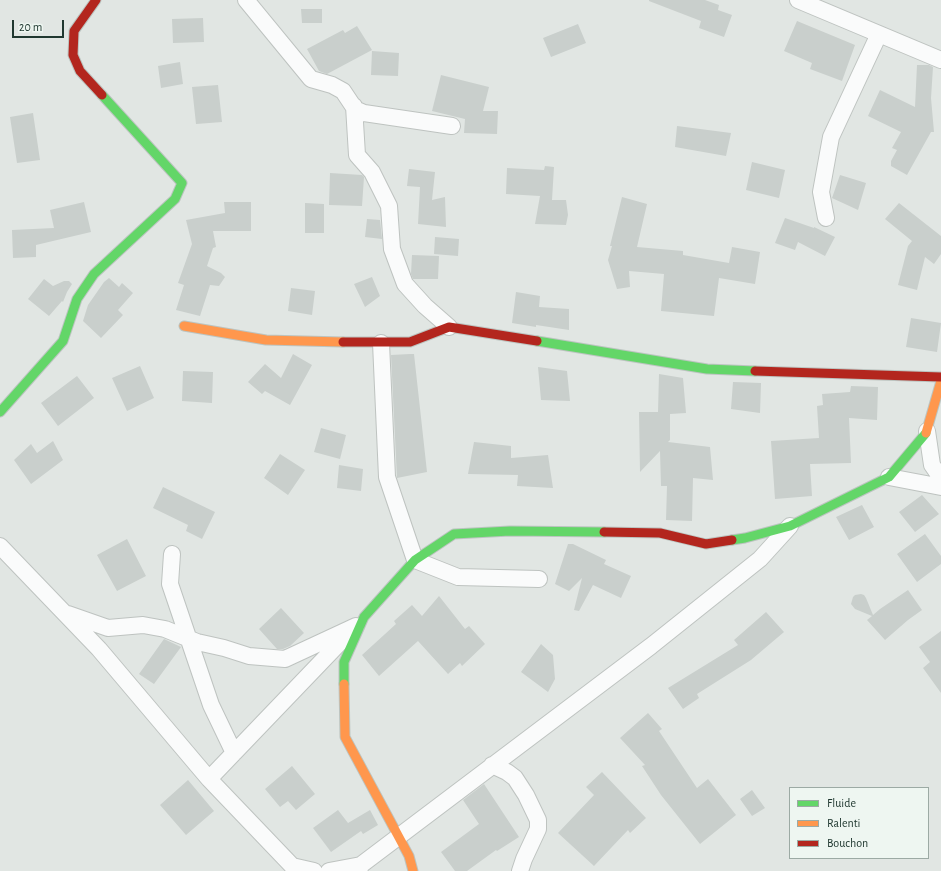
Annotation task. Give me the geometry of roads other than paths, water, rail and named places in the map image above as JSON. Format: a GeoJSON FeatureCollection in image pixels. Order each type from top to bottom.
{"type":"FeatureCollection","features":[{"type":"Feature","properties":{"kind":"street"},"geometry":{"type":"LineString","coordinates":[[0,412],[63,342],[77,299],[94,274],[175,199],[182,183],[80,71],[73,55],[74,31],[96,0]]}},
{"type":"Feature","properties":{"kind":"street"},"geometry":{"type":"LineString","coordinates":[[246,0],[311,79],[332,84],[343,92],[355,109],[364,114],[452,126]]}},
{"type":"Feature","properties":{"kind":"street"},"geometry":{"type":"LineString","coordinates":[[798,0],[941,60]]}},
{"type":"Feature","properties":{"kind":"street"},"geometry":{"type":"LineString","coordinates":[[826,218],[821,192],[831,137],[879,34]]}},
{"type":"Feature","properties":{"kind":"street"},"geometry":{"type":"LineString","coordinates":[[354,106],[357,155],[372,172],[389,206],[392,249],[405,284],[425,306],[449,327]]}},
{"type":"Feature","properties":{"kind":"street"},"geometry":{"type":"LineString","coordinates":[[184,326],[266,340],[381,343],[410,342],[449,327],[477,330],[707,369],[941,377]]}},
{"type":"Feature","properties":{"kind":"street"},"geometry":{"type":"LineString","coordinates":[[381,343],[387,477],[415,560],[458,577],[539,579]]}},
{"type":"Feature","properties":{"kind":"street"},"geometry":{"type":"LineString","coordinates":[[209,778],[360,621],[415,560],[454,534],[510,531],[660,534],[706,544],[745,538],[790,526],[889,477],[927,431],[941,381]]}},
{"type":"Feature","properties":{"kind":"street"},"geometry":{"type":"LineString","coordinates":[[927,431],[932,465],[941,478]]}},
{"type":"Feature","properties":{"kind":"street"},"geometry":{"type":"LineString","coordinates":[[889,477],[941,487]]}},
{"type":"Feature","properties":{"kind":"street"},"geometry":{"type":"LineString","coordinates":[[329,871],[360,868],[398,836],[650,646],[760,559],[790,526]]}},
{"type":"Feature","properties":{"kind":"street"},"geometry":{"type":"LineString","coordinates":[[0,546],[99,649],[209,778],[295,869],[314,871]]}},
{"type":"Feature","properties":{"kind":"street"},"geometry":{"type":"LineString","coordinates":[[172,554],[170,584],[211,705],[234,753]]}},
{"type":"Feature","properties":{"kind":"street"},"geometry":{"type":"LineString","coordinates":[[64,613],[108,628],[143,625],[165,630],[197,642],[224,648],[249,656],[285,659],[360,621]]}},
{"type":"Feature","properties":{"kind":"street"},"geometry":{"type":"LineString","coordinates":[[360,621],[344,662],[345,738],[409,856],[413,871]]}},
{"type":"Feature","properties":{"kind":"street"},"geometry":{"type":"LineString","coordinates":[[492,765],[507,772],[515,778],[526,795],[538,820],[538,830],[520,871]]}}]}
